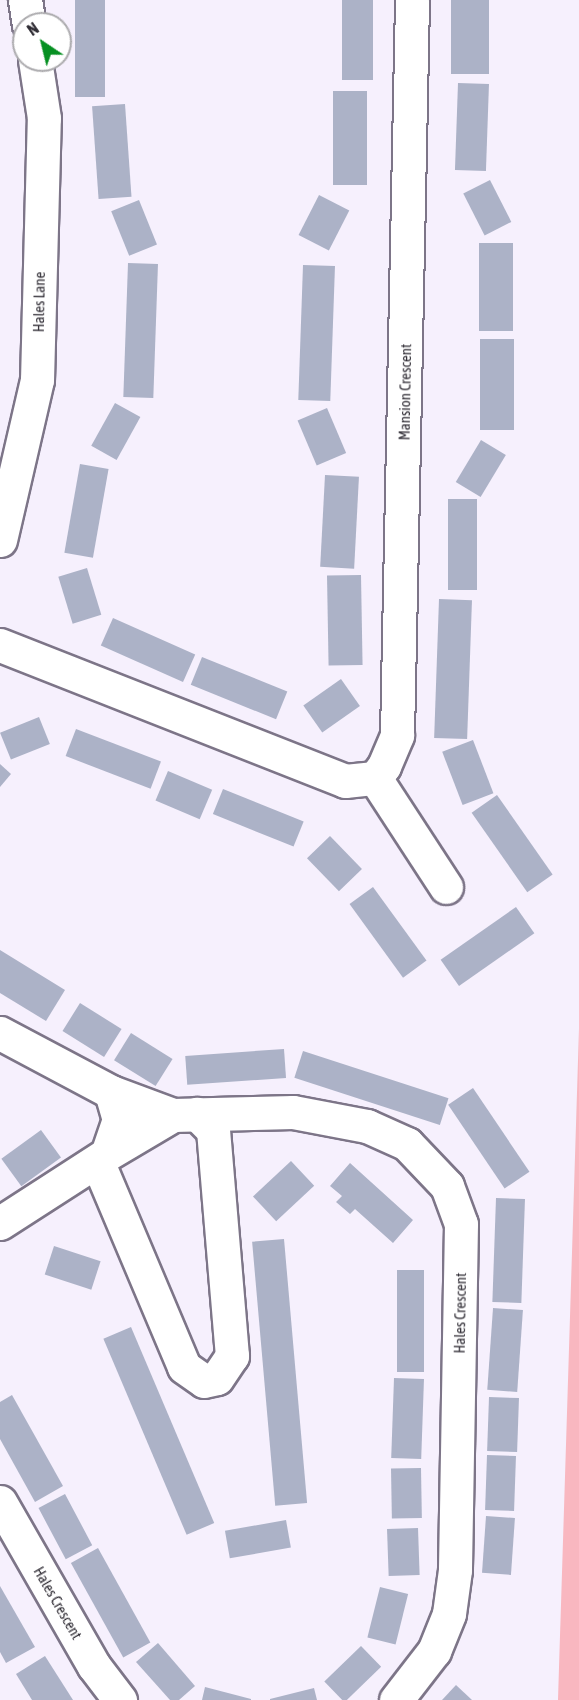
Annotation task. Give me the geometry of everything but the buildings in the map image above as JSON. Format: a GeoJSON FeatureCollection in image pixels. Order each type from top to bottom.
{"type":"FeatureCollection","features":[{"type":"Feature","properties":{"kind":"street","name":"Mansion Crescent"},"geometry":{"type":"LineString","coordinates":[[375,778],[397,735],[412,0]]}},
{"type":"Feature","properties":{"kind":"street","name":"Hales Lane"},"geometry":{"type":"LineString","coordinates":[[0,540],[37,380],[44,118],[37,72]]}},
{"type":"Feature","properties":{"kind":"street"},"geometry":{"type":"LineString","coordinates":[[0,645],[345,781],[375,778],[446,887]]}},
{"type":"Feature","properties":{"kind":"street","name":"Hales Crescent"},"geometry":{"type":"LineString","coordinates":[[0,1033],[111,1092],[185,1114],[293,1112],[378,1130],[423,1156],[456,1204],[461,1224],[455,1570],[449,1614],[434,1651],[396,1700]]}},
{"type":"Feature","properties":{"kind":"street"},"geometry":{"type":"LineString","coordinates":[[0,1223],[102,1159],[185,1114],[213,1130],[232,1356],[217,1378],[194,1377],[184,1367],[102,1159],[119,1120],[111,1092]]}},
{"type":"Feature","properties":{"kind":"street","name":"Hales Crescent"},"geometry":{"type":"LineString","coordinates":[[0,1502],[94,1666],[120,1700]]}},
{"type":"Feature","properties":{"kind":"shaded area"},"geometry":{"type":"Polygon","coordinates":[[[579,1029],[579,1700],[558,1700],[579,1029]]]}}]}
